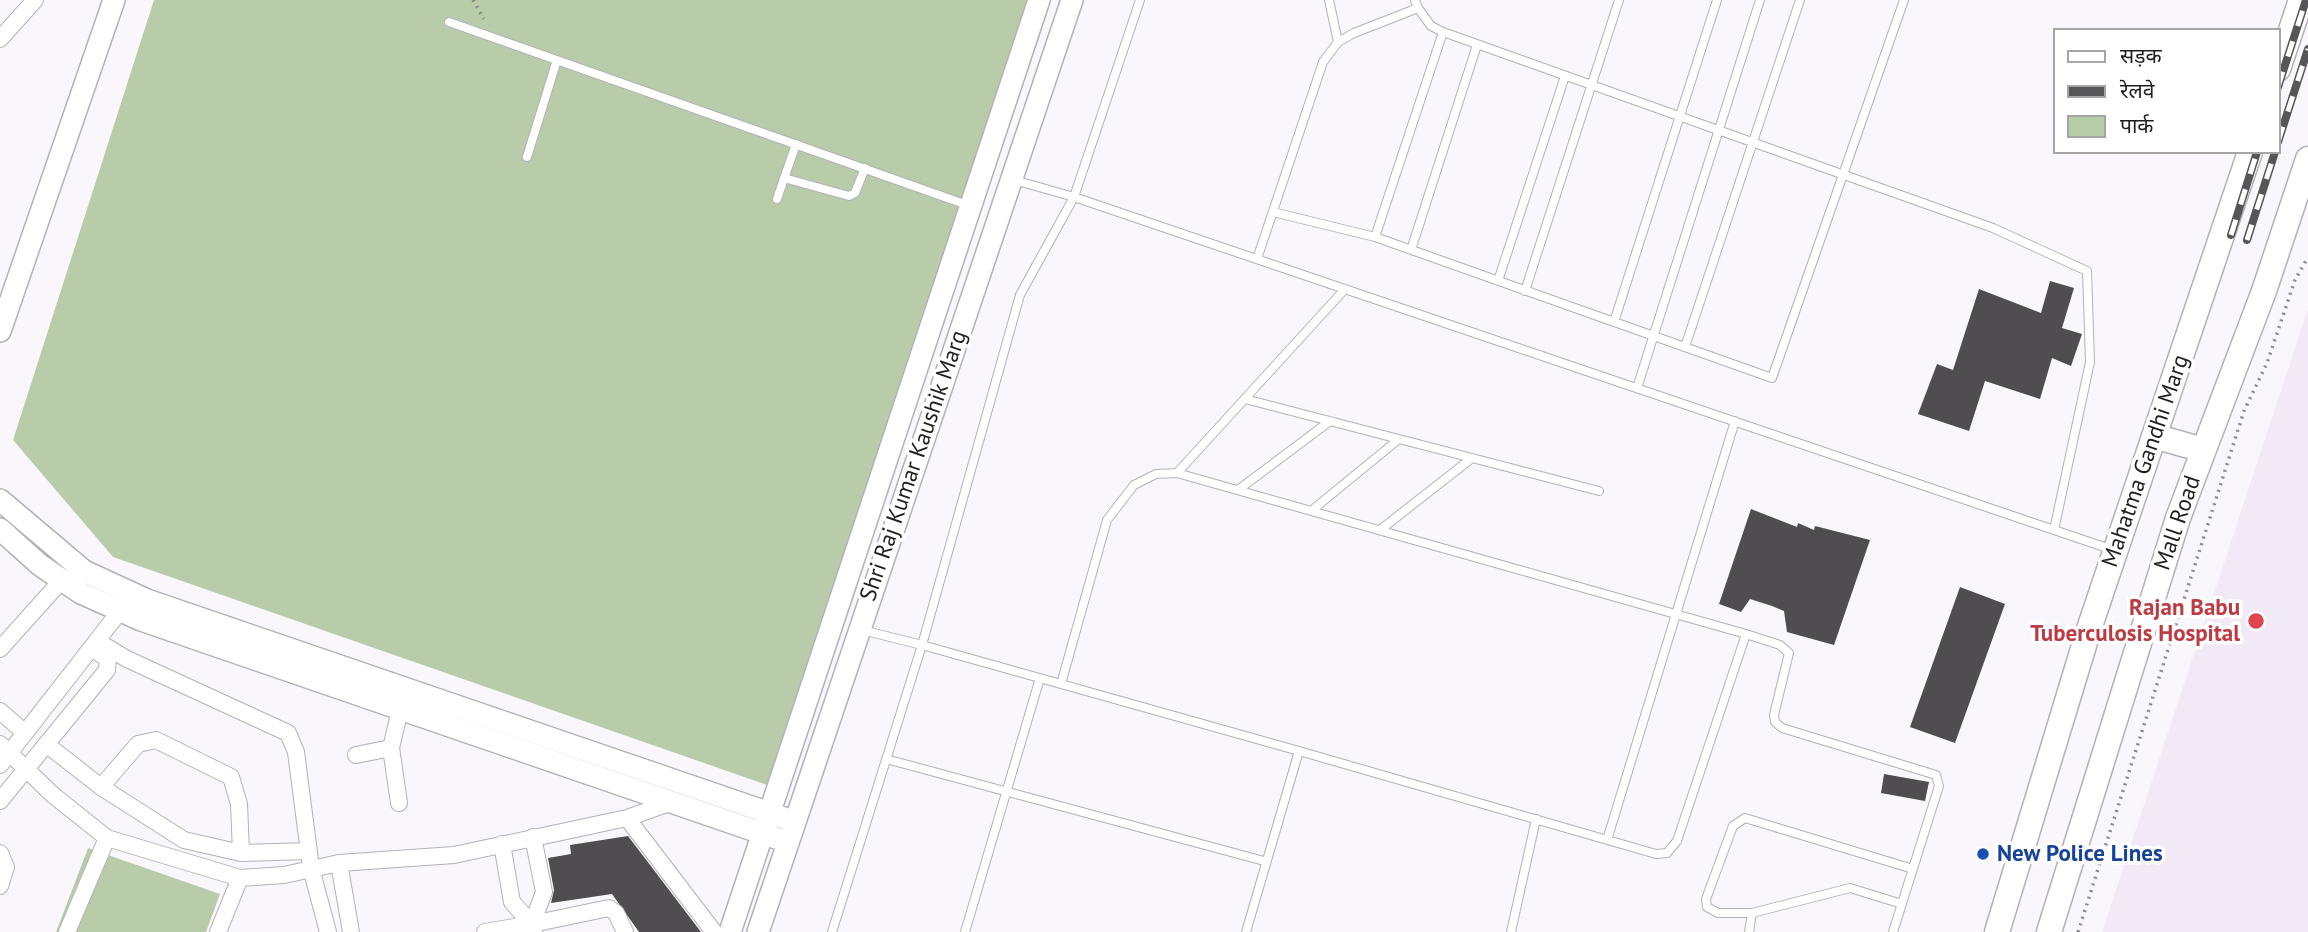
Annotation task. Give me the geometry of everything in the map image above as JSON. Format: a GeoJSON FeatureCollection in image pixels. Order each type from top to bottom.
{"type":"FeatureCollection","features":[{"type":"Feature","properties":{"kind":"main road"},"geometry":{"type":"LineString","coordinates":[[2280,63],[2301,0]]}},
{"type":"Feature","properties":{"kind":"main road","name":"Mahatma Gandhi Marg"},"geometry":{"type":"LineString","coordinates":[[1997,932],[2115,551],[2249,154]]}},
{"type":"Feature","properties":{"kind":"main road","name":"Mall Road"},"geometry":{"type":"LineString","coordinates":[[2049,932],[2178,518],[2264,291],[2308,159]]}},
{"type":"Feature","properties":{"kind":"main road"},"geometry":{"type":"LineString","coordinates":[[2154,436],[2203,450]]}},
{"type":"Feature","properties":{"kind":"street"},"geometry":{"type":"LineString","coordinates":[[0,39],[34,0]]}},
{"type":"Feature","properties":{"kind":"street"},"geometry":{"type":"LineString","coordinates":[[0,331],[113,0]]}},
{"type":"Feature","properties":{"kind":"street","name":"Shri Raj Kumar Kaushik Marg"},"geometry":{"type":"LineString","coordinates":[[730,932],[765,834],[1039,0]]}},
{"type":"Feature","properties":{"kind":"street","name":"Shri Raj Kumar Kaushik Marg"},"geometry":{"type":"LineString","coordinates":[[758,932],[1072,0]]}},
{"type":"Feature","properties":{"kind":"street"},"geometry":{"type":"LineString","coordinates":[[983,168],[1011,179]]}},
{"type":"Feature","properties":{"kind":"street"},"geometry":{"type":"LineString","coordinates":[[0,500],[84,571],[147,600],[795,821]]}},
{"type":"Feature","properties":{"kind":"street"},"geometry":{"type":"LineString","coordinates":[[0,529],[81,593],[120,611],[671,804],[788,842]]}},
{"type":"Feature","properties":{"kind":"street"},"geometry":{"type":"LineString","coordinates":[[0,649],[62,580]]}},
{"type":"Feature","properties":{"kind":"street"},"geometry":{"type":"LineString","coordinates":[[120,611],[25,733],[3,754],[27,769],[53,795],[107,838],[240,878],[284,875],[339,863],[454,855],[627,818],[671,804],[695,788]]}},
{"type":"Feature","properties":{"kind":"street"},"geometry":{"type":"LineString","coordinates":[[0,801],[110,666],[108,659],[94,644]]}},
{"type":"Feature","properties":{"kind":"street"},"geometry":{"type":"LineString","coordinates":[[94,644],[288,733],[296,752],[312,868],[328,932]]}},
{"type":"Feature","properties":{"kind":"street"},"geometry":{"type":"LineString","coordinates":[[399,803],[391,748],[400,710]]}},
{"type":"Feature","properties":{"kind":"street"},"geometry":{"type":"LineString","coordinates":[[0,711],[25,733]]}},
{"type":"Feature","properties":{"kind":"street"},"geometry":{"type":"LineString","coordinates":[[101,787],[138,744],[156,740],[231,777],[239,804],[241,853]]}},
{"type":"Feature","properties":{"kind":"street"},"geometry":{"type":"LineString","coordinates":[[46,744],[101,787],[184,840],[241,853],[309,851]]}},
{"type":"Feature","properties":{"kind":"street"},"geometry":{"type":"LineString","coordinates":[[356,755],[391,748]]}},
{"type":"Feature","properties":{"kind":"street"},"geometry":{"type":"LineString","coordinates":[[627,818],[714,932]]}},
{"type":"Feature","properties":{"kind":"street"},"geometry":{"type":"LineString","coordinates":[[533,837],[544,892],[533,928]]}},
{"type":"Feature","properties":{"kind":"street"},"geometry":{"type":"LineString","coordinates":[[68,932],[107,838]]}},
{"type":"Feature","properties":{"kind":"street"},"geometry":{"type":"LineString","coordinates":[[502,844],[512,902],[533,928]]}},
{"type":"Feature","properties":{"kind":"street"},"geometry":{"type":"LineString","coordinates":[[0,853],[6,867],[0,887]]}},
{"type":"Feature","properties":{"kind":"street"},"geometry":{"type":"LineString","coordinates":[[339,863],[351,932]]}},
{"type":"Feature","properties":{"kind":"street"},"geometry":{"type":"LineString","coordinates":[[218,932],[240,878]]}},
{"type":"Feature","properties":{"kind":"street"},"geometry":{"type":"LineString","coordinates":[[485,932],[533,928],[600,907],[609,908],[616,913],[625,932]]}},
{"type":"Feature","properties":{"kind":"lane"},"geometry":{"type":"LineString","coordinates":[[832,932],[922,645],[1020,295],[1074,197],[1140,0]]}},
{"type":"Feature","properties":{"kind":"lane"},"geometry":{"type":"LineString","coordinates":[[1329,0],[1338,42]]}},
{"type":"Feature","properties":{"kind":"lane"},"geometry":{"type":"LineString","coordinates":[[1525,291],[1619,0]]}},
{"type":"Feature","properties":{"kind":"lane"},"geometry":{"type":"LineString","coordinates":[[1614,322],[1717,0]]}},
{"type":"Feature","properties":{"kind":"lane"},"geometry":{"type":"LineString","coordinates":[[1637,388],[1760,0]]}},
{"type":"Feature","properties":{"kind":"lane"},"geometry":{"type":"LineString","coordinates":[[1685,347],[1800,0]]}},
{"type":"Feature","properties":{"kind":"lane"},"geometry":{"type":"LineString","coordinates":[[1273,212],[1375,237],[1772,378],[1904,0]]}},
{"type":"Feature","properties":{"kind":"lane"},"geometry":{"type":"LineString","coordinates":[[1257,259],[1323,62],[1338,42],[1416,4],[1431,26],[1443,32],[1993,228],[2087,271],[2090,362],[2054,530]]}},
{"type":"Feature","properties":{"kind":"lane"},"geometry":{"type":"LineString","coordinates":[[449,22],[971,206]]}},
{"type":"Feature","properties":{"kind":"lane"},"geometry":{"type":"LineString","coordinates":[[1375,237],[1443,32]]}},
{"type":"Feature","properties":{"kind":"lane"},"geometry":{"type":"LineString","coordinates":[[1411,250],[1477,44]]}},
{"type":"Feature","properties":{"kind":"lane"},"geometry":{"type":"LineString","coordinates":[[527,157],[557,60]]}},
{"type":"Feature","properties":{"kind":"lane"},"geometry":{"type":"LineString","coordinates":[[1498,281],[1565,76]]}},
{"type":"Feature","properties":{"kind":"lane"},"geometry":{"type":"LineString","coordinates":[[777,199],[796,144]]}},
{"type":"Feature","properties":{"kind":"lane"},"geometry":{"type":"LineString","coordinates":[[784,178],[849,196],[855,193],[865,169]]}},
{"type":"Feature","properties":{"kind":"lane"},"geometry":{"type":"LineString","coordinates":[[1011,179],[1074,197],[2115,551]]}},
{"type":"Feature","properties":{"kind":"lane"},"geometry":{"type":"LineString","coordinates":[[1177,473],[1345,289]]}},
{"type":"Feature","properties":{"kind":"lane"},"geometry":{"type":"LineString","coordinates":[[1245,399],[1599,491]]}},
{"type":"Feature","properties":{"kind":"lane"},"geometry":{"type":"LineString","coordinates":[[1238,490],[1330,421]]}},
{"type":"Feature","properties":{"kind":"lane"},"geometry":{"type":"LineString","coordinates":[[1607,840],[1735,421]]}},
{"type":"Feature","properties":{"kind":"lane"},"geometry":{"type":"LineString","coordinates":[[1311,511],[1399,439]]}},
{"type":"Feature","properties":{"kind":"lane"},"geometry":{"type":"LineString","coordinates":[[1380,530],[1472,458]]}},
{"type":"Feature","properties":{"kind":"lane"},"geometry":{"type":"LineString","coordinates":[[1061,684],[1107,520],[1134,485],[1156,474],[1177,473],[1746,634],[1780,645],[1789,653],[1774,715],[1775,722],[1782,727],[1937,775],[1939,786],[1893,932]]}},
{"type":"Feature","properties":{"kind":"lane"},"geometry":{"type":"LineString","coordinates":[[859,630],[1040,678],[1656,854],[1672,848],[1746,634]]}},
{"type":"Feature","properties":{"kind":"lane"},"geometry":{"type":"LineString","coordinates":[[965,932],[1040,678]]}},
{"type":"Feature","properties":{"kind":"lane"},"geometry":{"type":"LineString","coordinates":[[1246,932],[1264,861],[1299,751]]}},
{"type":"Feature","properties":{"kind":"lane"},"geometry":{"type":"LineString","coordinates":[[886,759],[1264,861]]}},
{"type":"Feature","properties":{"kind":"lane"},"geometry":{"type":"LineString","coordinates":[[1902,904],[1850,888],[1752,913],[1718,913],[1707,907],[1706,899],[1732,826],[1745,818],[1913,869]]}},
{"type":"Feature","properties":{"kind":"lane"},"geometry":{"type":"LineString","coordinates":[[1511,932],[1536,819]]}},
{"type":"Feature","properties":{"kind":"lane"},"geometry":{"type":"LineString","coordinates":[[1749,932],[1752,913]]}},
{"type":"Feature","properties":{"kind":"path"},"geometry":{"type":"LineString","coordinates":[[2078,932],[2244,411],[2267,363],[2295,280],[2308,257]]}},
{"type":"Feature","properties":{"kind":"shaded area","name":"Rajan Babu Tuberculosis Hospital"},"geometry":{"type":"Polygon","coordinates":[[[2308,309],[2308,932],[2102,932],[2308,309]]]}},
{"type":"Feature","properties":{"kind":"green space"},"geometry":{"type":"Polygon","coordinates":[[[154,0],[1035,0],[770,786],[113,557],[13,440],[154,0]]]}},
{"type":"Feature","properties":{"kind":"green space"},"geometry":{"type":"Polygon","coordinates":[[[88,848],[220,894],[206,932],[56,932],[88,848]]]}},
{"type":"Feature","properties":{"kind":"building"},"geometry":{"type":"Polygon","coordinates":[[[2050,281],[2074,288],[2062,328],[2082,334],[2071,366],[2052,358],[2040,399],[1985,381],[1969,431],[1918,414],[1937,364],[1953,370],[1979,289],[2041,313],[2050,281]]]}},
{"type":"Feature","properties":{"kind":"building"},"geometry":{"type":"Polygon","coordinates":[[[1751,509],[1797,527],[1798,523],[1814,530],[1815,526],[1870,540],[1834,645],[1787,632],[1784,611],[1772,606],[1750,599],[1741,612],[1719,604],[1751,509]]]}},
{"type":"Feature","properties":{"kind":"building"},"geometry":{"type":"Polygon","coordinates":[[[1960,587],[2005,604],[1955,743],[1910,727],[1960,587]]]}},
{"type":"Feature","properties":{"kind":"building"},"geometry":{"type":"Polygon","coordinates":[[[1884,774],[1929,782],[1925,801],[1881,793],[1884,774]]]}},
{"type":"Feature","properties":{"kind":"building"},"geometry":{"type":"Polygon","coordinates":[[[628,836],[701,932],[639,932],[612,894],[551,903],[554,890],[548,858],[571,854],[570,845],[628,836]]]}},
{"type":"Feature","properties":{"kind":"railway"},"geometry":{"type":"LineString","coordinates":[[2280,81],[2306,0]]}},
{"type":"Feature","properties":{"kind":"railway"},"geometry":{"type":"LineString","coordinates":[[2280,136],[2308,49]]}},
{"type":"Feature","properties":{"kind":"railway"},"geometry":{"type":"LineString","coordinates":[[2231,235],[2256,154]]}},
{"type":"Feature","properties":{"kind":"railway"},"geometry":{"type":"LineString","coordinates":[[2247,240],[2274,154]]}},
{"type":"Feature","properties":{"kind":"place","name":"Rajan Babu Tuberculosis Hospital"},"geometry":{"type":"Point","coordinates":[2256,621]}},
{"type":"Feature","properties":{"kind":"place","name":"New Police Lines"},"geometry":{"type":"Point","coordinates":[1983,854]}}]}
